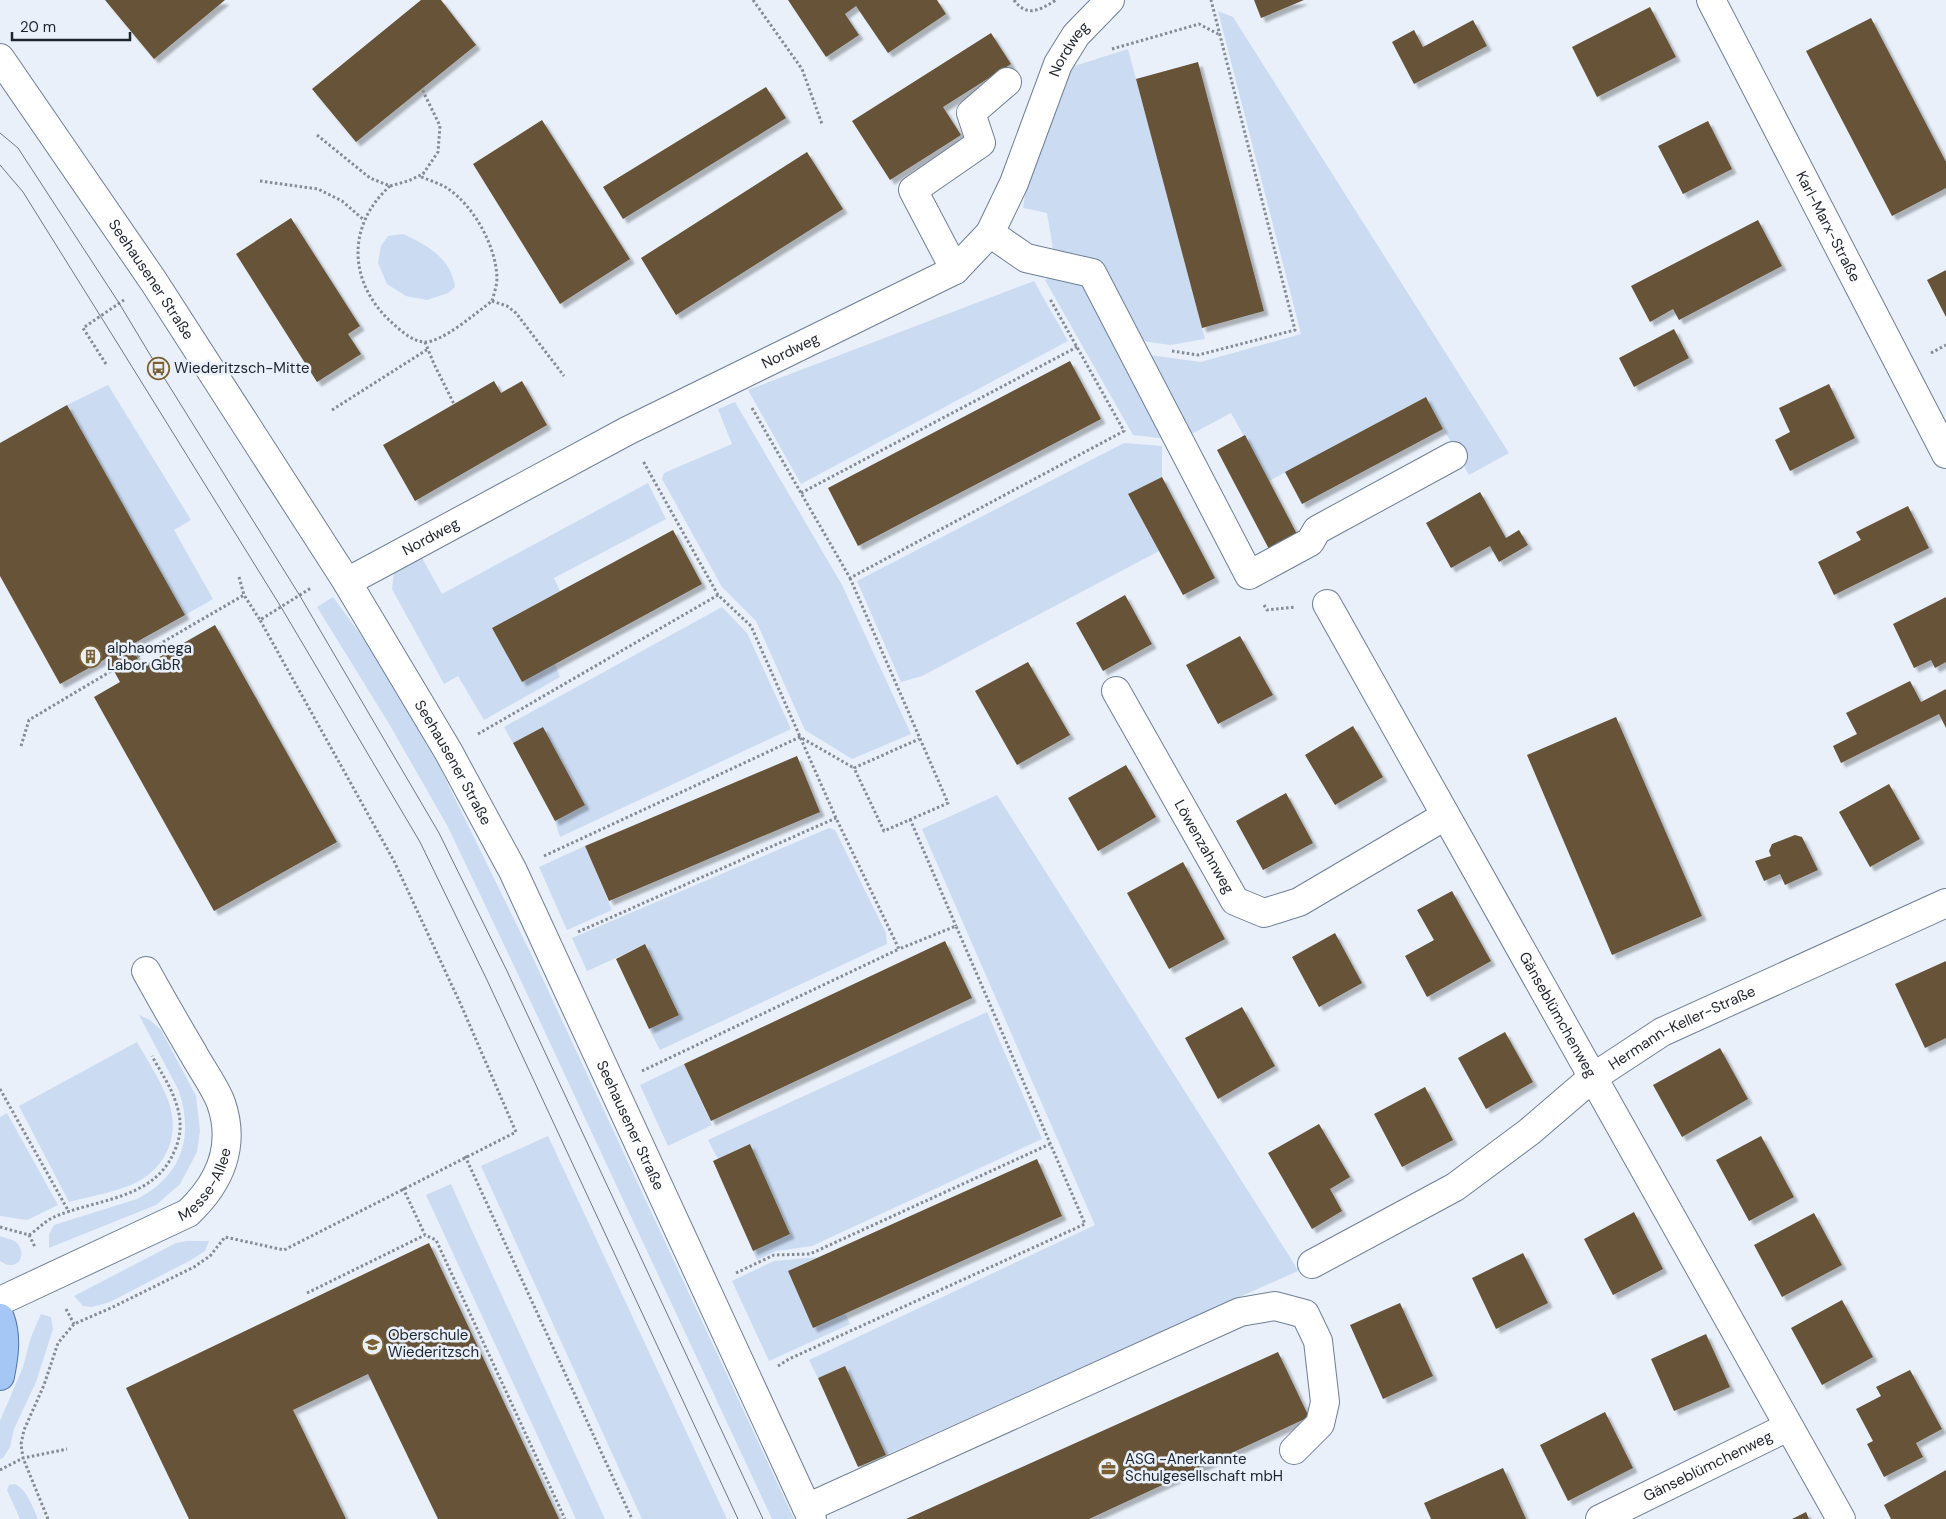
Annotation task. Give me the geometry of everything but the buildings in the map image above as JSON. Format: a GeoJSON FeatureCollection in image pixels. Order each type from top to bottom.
{"type":"FeatureCollection","features":[{"type":"Feature","properties":{"kind":"main road"},"geometry":{"type":"LineString","coordinates":[[0,1318],[3,1327],[5,1352],[0,1376]]}},
{"type":"Feature","properties":{"kind":"street","name":"Nordweg"},"geometry":{"type":"LineString","coordinates":[[343,576],[627,431],[955,270],[990,233],[1014,183],[1058,64],[1076,35],[1110,0]]}},
{"type":"Feature","properties":{"kind":"street","name":"Karl-Marx-Straße"},"geometry":{"type":"LineString","coordinates":[[1711,0],[1946,454]]}},
{"type":"Feature","properties":{"kind":"street","name":"Seehausener Straße"},"geometry":{"type":"LineString","coordinates":[[0,58],[154,282],[343,576],[448,751],[514,872],[809,1513]]}},
{"type":"Feature","properties":{"kind":"street"},"geometry":{"type":"LineString","coordinates":[[955,270],[913,190],[981,143],[971,113],[1006,82]]}},
{"type":"Feature","properties":{"kind":"street"},"geometry":{"type":"LineString","coordinates":[[990,233],[1026,258],[1092,273],[1249,576],[1310,542],[1317,530],[1453,456]]}},
{"type":"Feature","properties":{"kind":"street","name":"Gänseblümchenweg"},"geometry":{"type":"LineString","coordinates":[[1326,604],[1841,1519]]}},
{"type":"Feature","properties":{"kind":"street","name":"Löwenzahnweg"},"geometry":{"type":"LineString","coordinates":[[1116,690],[1235,901],[1264,913],[1299,902],[1445,816]]}},
{"type":"Feature","properties":{"kind":"street","name":"Hermann-Keller-Straße"},"geometry":{"type":"LineString","coordinates":[[1312,1264],[1455,1188],[1530,1132],[1592,1078],[1662,1032],[1946,903]]}},
{"type":"Feature","properties":{"kind":"street","name":"Messe-Allee"},"geometry":{"type":"LineString","coordinates":[[0,1301],[188,1213],[204,1198],[217,1178],[225,1154],[226,1130],[221,1102],[146,971]]}},
{"type":"Feature","properties":{"kind":"street"},"geometry":{"type":"LineString","coordinates":[[809,1513],[1240,1312],[1274,1306],[1304,1314],[1318,1341],[1325,1402],[1320,1424],[1294,1450]]}},
{"type":"Feature","properties":{"kind":"street","name":"Gänseblümchenweg"},"geometry":{"type":"LineString","coordinates":[[1600,1519],[1788,1427]]}},
{"type":"Feature","properties":{"kind":"path"},"geometry":{"type":"LineString","coordinates":[[753,0],[802,70],[822,124]]}},
{"type":"Feature","properties":{"kind":"path"},"geometry":{"type":"LineString","coordinates":[[1014,0],[1019,8],[1027,11],[1040,9],[1056,0]]}},
{"type":"Feature","properties":{"kind":"path"},"geometry":{"type":"LineString","coordinates":[[1130,345],[1198,355],[1295,330],[1218,34],[1211,0]]}},
{"type":"Feature","properties":{"kind":"path"},"geometry":{"type":"LineString","coordinates":[[1058,64],[1199,24],[1218,34]]}},
{"type":"Feature","properties":{"kind":"path"},"geometry":{"type":"LineString","coordinates":[[419,176],[447,188],[475,217],[486,233],[497,279],[492,301],[440,339],[426,342],[412,338],[394,324],[375,303],[367,291],[357,256],[364,220],[376,199],[390,186],[423,174],[438,152],[440,126],[422,89]]}},
{"type":"Feature","properties":{"kind":"path"},"geometry":{"type":"LineString","coordinates":[[316,135],[370,178],[390,186]]}},
{"type":"Feature","properties":{"kind":"path"},"geometry":{"type":"LineString","coordinates":[[260,180],[318,189],[342,201],[364,220]]}},
{"type":"Feature","properties":{"kind":"path"},"geometry":{"type":"LineString","coordinates":[[850,578],[1124,431],[1026,258]]}},
{"type":"Feature","properties":{"kind":"path"},"geometry":{"type":"LineString","coordinates":[[106,364],[83,328],[154,282]]}},
{"type":"Feature","properties":{"kind":"path"},"geometry":{"type":"LineString","coordinates":[[492,301],[507,306],[516,313],[564,376]]}},
{"type":"Feature","properties":{"kind":"path"},"geometry":{"type":"LineString","coordinates":[[426,342],[454,404]]}},
{"type":"Feature","properties":{"kind":"path"},"geometry":{"type":"LineString","coordinates":[[801,493],[1076,347]]}},
{"type":"Feature","properties":{"kind":"path"},"geometry":{"type":"LineString","coordinates":[[332,410],[428,349]]}},
{"type":"Feature","properties":{"kind":"path"},"geometry":{"type":"LineString","coordinates":[[735,378],[850,578],[948,802],[884,830],[854,768],[800,737]]}},
{"type":"Feature","properties":{"kind":"path"},"geometry":{"type":"LineString","coordinates":[[627,431],[718,595],[751,626],[836,818],[899,949]]}},
{"type":"Feature","properties":{"kind":"path"},"geometry":{"type":"LineString","coordinates":[[260,620],[343,576]]}},
{"type":"Feature","properties":{"kind":"path"},"geometry":{"type":"LineString","coordinates":[[1249,576],[1267,610],[1326,604]]}},
{"type":"Feature","properties":{"kind":"path"},"geometry":{"type":"LineString","coordinates":[[48,1519],[22,1458],[21,1444],[24,1430],[44,1385],[58,1344],[74,1324],[194,1267],[210,1256],[225,1236],[284,1250],[465,1156],[516,1132],[462,1005],[394,861],[260,620],[244,595],[239,577]]}},
{"type":"Feature","properties":{"kind":"path"},"geometry":{"type":"LineString","coordinates":[[137,657],[244,595]]}},
{"type":"Feature","properties":{"kind":"path"},"geometry":{"type":"LineString","coordinates":[[448,751],[495,726],[718,595]]}},
{"type":"Feature","properties":{"kind":"path"},"geometry":{"type":"LineString","coordinates":[[21,746],[29,720],[113,670]]}},
{"type":"Feature","properties":{"kind":"path"},"geometry":{"type":"LineString","coordinates":[[514,872],[800,737]]}},
{"type":"Feature","properties":{"kind":"path"},"geometry":{"type":"LineString","coordinates":[[854,768],[920,739]]}},
{"type":"Feature","properties":{"kind":"path"},"geometry":{"type":"LineString","coordinates":[[550,950],[567,937],[836,818]]}},
{"type":"Feature","properties":{"kind":"path"},"geometry":{"type":"LineString","coordinates":[[749,1383],[789,1359],[1085,1224],[910,819]]}},
{"type":"Feature","properties":{"kind":"path"},"geometry":{"type":"LineString","coordinates":[[612,1085],[899,949],[956,926]]}},
{"type":"Feature","properties":{"kind":"path"},"geometry":{"type":"LineString","coordinates":[[0,1227],[29,1235],[53,1218],[137,1190],[165,1169],[178,1143],[179,1113],[175,1099],[148,1049]]}},
{"type":"Feature","properties":{"kind":"path"},"geometry":{"type":"LineString","coordinates":[[0,1089],[69,1212]]}},
{"type":"Feature","properties":{"kind":"path"},"geometry":{"type":"LineString","coordinates":[[705,1288],[774,1256],[810,1254],[1050,1144]]}},
{"type":"Feature","properties":{"kind":"path"},"geometry":{"type":"LineString","coordinates":[[465,1156],[632,1519]]}},
{"type":"Feature","properties":{"kind":"path"},"geometry":{"type":"LineString","coordinates":[[403,1188],[425,1235],[436,1240],[565,1519]]}},
{"type":"Feature","properties":{"kind":"path"},"geometry":{"type":"LineString","coordinates":[[307,1293],[425,1235]]}},
{"type":"Feature","properties":{"kind":"path"},"geometry":{"type":"LineString","coordinates":[[0,1470],[22,1458],[68,1449]]}},
{"type":"Feature","properties":{"kind":"shaded area"},"geometry":{"type":"Polygon","coordinates":[[[1218,11],[1233,17],[1509,453],[1469,475],[1426,397],[1269,481],[1231,413],[1184,438],[1142,354],[1201,362],[1301,334],[1218,11]]]}},
{"type":"Feature","properties":{"kind":"shaded area"},"geometry":{"type":"Polygon","coordinates":[[[1128,49],[1205,339],[1170,345],[1136,340],[1082,258],[1053,249],[1047,213],[1023,208],[1032,154],[1068,68],[1128,49]]]}},
{"type":"Feature","properties":{"kind":"shaded area"},"geometry":{"type":"Polygon","coordinates":[[[403,234],[429,248],[443,260],[453,277],[455,287],[448,293],[427,300],[406,296],[387,284],[378,263],[381,246],[388,236],[403,234]]]}},
{"type":"Feature","properties":{"kind":"shaded area"},"geometry":{"type":"Polygon","coordinates":[[[1056,274],[1087,286],[1167,439],[1133,435],[1045,280],[1056,274]]]}},
{"type":"Feature","properties":{"kind":"shaded area"},"geometry":{"type":"Polygon","coordinates":[[[1034,281],[1068,341],[801,484],[748,390],[1034,281]]]}},
{"type":"Feature","properties":{"kind":"shaded area"},"geometry":{"type":"Polygon","coordinates":[[[108,385],[191,520],[174,530],[213,599],[185,615],[67,405],[108,385]]]}},
{"type":"Feature","properties":{"kind":"shaded area"},"geometry":{"type":"Polygon","coordinates":[[[735,402],[842,585],[911,734],[852,759],[805,730],[756,621],[722,587],[662,479],[664,473],[732,444],[718,409],[735,402]]]}},
{"type":"Feature","properties":{"kind":"shaded area"},"geometry":{"type":"Polygon","coordinates":[[[1124,443],[1162,446],[1162,477],[1128,495],[1159,551],[922,676],[901,682],[857,581],[1124,443]]]}},
{"type":"Feature","properties":{"kind":"shaded area"},"geometry":{"type":"Polygon","coordinates":[[[648,483],[666,519],[554,578],[560,591],[492,628],[522,682],[555,664],[560,677],[484,720],[458,676],[444,684],[392,589],[394,573],[421,556],[442,594],[648,483]]]}},
{"type":"Feature","properties":{"kind":"shaded area"},"geometry":{"type":"Polygon","coordinates":[[[333,597],[371,649],[439,766],[533,958],[794,1519],[772,1519],[448,827],[388,722],[317,607],[333,597]]]}},
{"type":"Feature","properties":{"kind":"shaded area"},"geometry":{"type":"Polygon","coordinates":[[[722,607],[747,633],[791,729],[560,837],[555,821],[585,804],[543,727],[513,743],[504,727],[722,607]]]}},
{"type":"Feature","properties":{"kind":"shaded area"},"geometry":{"type":"Polygon","coordinates":[[[997,795],[1298,1271],[886,1455],[845,1366],[818,1378],[809,1360],[1095,1225],[922,829],[997,795]]]}},
{"type":"Feature","properties":{"kind":"shaded area"},"geometry":{"type":"Polygon","coordinates":[[[829,828],[835,830],[886,933],[887,944],[660,1050],[649,1029],[679,1014],[645,945],[587,971],[572,938],[829,828]]]}},
{"type":"Feature","properties":{"kind":"shaded area"},"geometry":{"type":"Polygon","coordinates":[[[585,846],[612,910],[567,930],[539,867],[585,846]]]}},
{"type":"Feature","properties":{"kind":"shaded area"},"geometry":{"type":"Polygon","coordinates":[[[987,1012],[1042,1139],[812,1246],[776,1251],[757,1260],[753,1251],[790,1233],[750,1144],[718,1159],[708,1140],[987,1012]]]}},
{"type":"Feature","properties":{"kind":"shaded area"},"geometry":{"type":"Polygon","coordinates":[[[139,1015],[150,1020],[161,1030],[196,1096],[200,1131],[197,1152],[180,1184],[156,1205],[49,1248],[49,1234],[54,1225],[137,1199],[165,1179],[174,1167],[180,1154],[185,1124],[179,1091],[139,1015]]]}},
{"type":"Feature","properties":{"kind":"shaded area"},"geometry":{"type":"Polygon","coordinates":[[[137,1042],[159,1080],[169,1103],[173,1127],[168,1150],[155,1169],[135,1183],[69,1202],[19,1106],[137,1042]]]}},
{"type":"Feature","properties":{"kind":"shaded area"},"geometry":{"type":"Polygon","coordinates":[[[684,1064],[712,1125],[668,1146],[640,1085],[684,1064]]]}},
{"type":"Feature","properties":{"kind":"shaded area"},"geometry":{"type":"Polygon","coordinates":[[[7,1113],[58,1205],[27,1220],[0,1216],[0,1117],[7,1113]]]}},
{"type":"Feature","properties":{"kind":"shaded area"},"geometry":{"type":"Polygon","coordinates":[[[548,1136],[727,1519],[642,1519],[481,1166],[548,1136]]]}},
{"type":"Feature","properties":{"kind":"shaded area"},"geometry":{"type":"Polygon","coordinates":[[[451,1184],[605,1519],[576,1519],[426,1195],[451,1184]]]}},
{"type":"Feature","properties":{"kind":"shaded area"},"geometry":{"type":"Polygon","coordinates":[[[0,1236],[16,1242],[20,1247],[21,1256],[17,1264],[12,1265],[0,1261],[0,1236]]]}},
{"type":"Feature","properties":{"kind":"shaded area"},"geometry":{"type":"Polygon","coordinates":[[[209,1241],[205,1251],[191,1260],[110,1302],[92,1307],[83,1306],[74,1296],[176,1243],[209,1241]]]}},
{"type":"Feature","properties":{"kind":"shaded area"},"geometry":{"type":"Polygon","coordinates":[[[818,1257],[788,1271],[813,1328],[845,1313],[850,1324],[769,1361],[732,1281],[774,1261],[818,1257]]]}},
{"type":"Feature","properties":{"kind":"shaded area"},"geometry":{"type":"Polygon","coordinates":[[[41,1314],[51,1317],[53,1329],[36,1382],[14,1429],[10,1447],[3,1458],[0,1459],[0,1421],[23,1367],[31,1337],[41,1314]]]}},
{"type":"Feature","properties":{"kind":"shaded area"},"geometry":{"type":"Polygon","coordinates":[[[15,1484],[23,1491],[32,1504],[38,1519],[20,1519],[7,1490],[9,1485],[15,1484]]]}},
{"type":"Feature","properties":{"kind":"tram line"},"geometry":{"type":"LineString","coordinates":[[0,133],[18,148],[119,303],[300,596],[439,833],[507,971],[763,1519]]}},
{"type":"Feature","properties":{"kind":"tram line"},"geometry":{"type":"LineString","coordinates":[[0,165],[23,192],[116,341],[281,607],[420,842],[487,980],[738,1519]]}},
{"type":"Feature","properties":{"kind":"place","name":"Wiederitzsch-Mitte"},"geometry":{"type":"Point","coordinates":[158,368]}},
{"type":"Feature","properties":{"kind":"place","name":"alphaomega Labor GbR"},"geometry":{"type":"Point","coordinates":[91,657]}},
{"type":"Feature","properties":{"kind":"place","name":"Oberschule Wiederitzsch"},"geometry":{"type":"Point","coordinates":[372,1344]}},
{"type":"Feature","properties":{"kind":"place","name":"ASG -Anerkannte Schulgesellschaft mbH"},"geometry":{"type":"Point","coordinates":[1109,1468]}}]}
